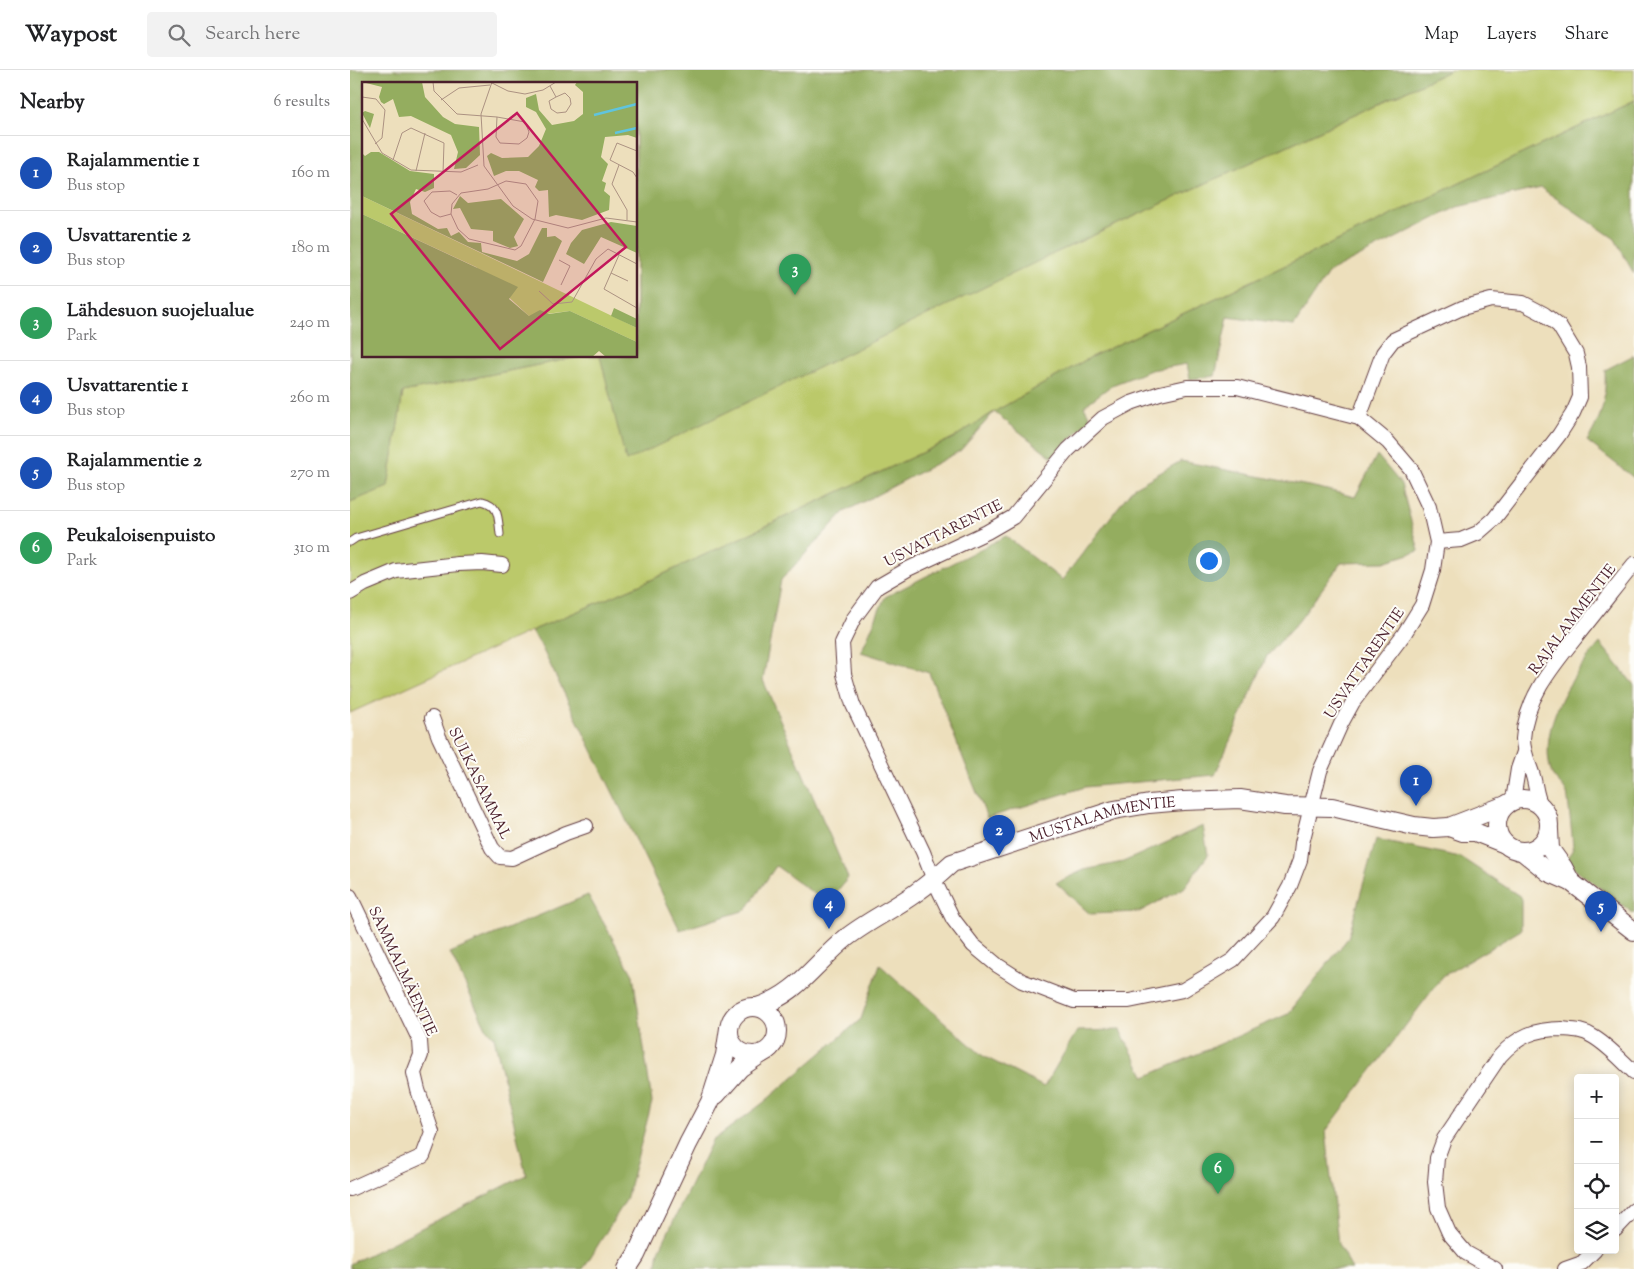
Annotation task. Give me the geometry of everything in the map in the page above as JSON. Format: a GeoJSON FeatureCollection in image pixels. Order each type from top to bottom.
{"type":"FeatureCollection","features":[{"type":"Feature","properties":{"kind":"street"},"geometry":{"type":"LineString","coordinates":[[1359,418],[1383,353],[1393,340],[1462,308],[1491,300],[1508,300],[1522,303],[1544,314],[1559,326],[1576,354],[1579,367],[1580,397],[1573,413],[1559,435],[1494,519],[1478,533],[1461,540],[1437,542]]}},
{"type":"Feature","properties":{"kind":"street","name":"USVATTARENTIE"},"geometry":{"type":"LineString","coordinates":[[1187,387],[1237,387],[1359,418],[1388,442],[1411,469],[1429,507],[1437,542],[1433,570],[1422,605],[1404,634],[1353,702],[1341,724],[1320,771],[1300,860],[1290,886],[1273,917],[1233,960],[1183,990],[1129,1001],[1074,1001],[1022,981],[997,965],[973,945],[950,914],[934,880],[923,852],[854,705],[844,674],[842,643],[854,618],[877,587],[908,569],[987,532],[1013,517],[1068,450],[1103,418],[1131,403],[1160,393],[1187,387]]}},
{"type":"Feature","properties":{"kind":"street"},"geometry":{"type":"LineString","coordinates":[[350,593],[365,584],[396,571],[458,564],[482,563],[502,565]]}},
{"type":"Feature","properties":{"kind":"street","name":"RAJALAMMENTIE"},"geometry":{"type":"LineString","coordinates":[[1541,805],[1537,798],[1533,777],[1524,752],[1523,738],[1533,699],[1552,667],[1633,566]]}},
{"type":"Feature","properties":{"kind":"street","name":"SULKASAMMAL"},"geometry":{"type":"LineString","coordinates":[[432,718],[438,736],[492,848],[500,857],[512,858],[566,833],[586,826]]}},
{"type":"Feature","properties":{"kind":"street","name":"RAJALAMMENTIE"},"geometry":{"type":"LineString","coordinates":[[1509,804],[1514,794],[1518,769],[1524,752]]}},
{"type":"Feature","properties":{"kind":"street","name":"MUSTALAMMENTIE"},"geometry":{"type":"LineString","coordinates":[[757,1007],[772,1002],[800,983],[845,939],[867,923],[916,894],[952,863],[1114,810],[1183,801],[1240,799],[1284,806],[1332,807],[1414,826],[1475,832],[1505,844]]}},
{"type":"Feature","properties":{"kind":"street"},"geometry":{"type":"LineString","coordinates":[[1549,830],[1545,840],[1538,846],[1530,851],[1522,851],[1513,849],[1505,844],[1497,828],[1501,812],[1515,800],[1527,799],[1541,805],[1547,813],[1549,821],[1550,849],[1571,882]]}},
{"type":"Feature","properties":{"kind":"street","name":"MUSTALAMMENTIE"},"geometry":{"type":"LineString","coordinates":[[1449,828],[1509,804]]}},
{"type":"Feature","properties":{"kind":"street"},"geometry":{"type":"LineString","coordinates":[[1522,851],[1548,872],[1571,882],[1634,931]]}},
{"type":"Feature","properties":{"kind":"street","name":"SAMMALMÄENTIE"},"geometry":{"type":"LineString","coordinates":[[350,896],[420,1041],[420,1055],[414,1073],[432,1132],[423,1156],[350,1189]]}},
{"type":"Feature","properties":{"kind":"street","name":"MUSTALAMMENTIE"},"geometry":{"type":"LineString","coordinates":[[777,1030],[788,1003],[800,983]]}},
{"type":"Feature","properties":{"kind":"street"},"geometry":{"type":"LineString","coordinates":[[627,1269],[710,1102],[725,1055],[732,1020],[737,1014],[749,1007],[764,1009],[776,1022],[777,1037],[774,1044],[769,1050],[740,1068],[710,1102]]}},
{"type":"Feature","properties":{"kind":"street"},"geometry":{"type":"LineString","coordinates":[[729,1028],[733,1046],[739,1051],[747,1055],[762,1054]]}},
{"type":"Feature","properties":{"kind":"street"},"geometry":{"type":"LineString","coordinates":[[1495,1269],[1466,1253],[1449,1233],[1438,1208],[1435,1182],[1437,1158],[1444,1139],[1500,1056],[1510,1044],[1535,1032],[1576,1030],[1591,1035],[1605,1045],[1634,1072]]}},
{"type":"Feature","properties":{"kind":"street"},"geometry":{"type":"LineString","coordinates":[[1619,1226],[1634,1210]]}},
{"type":"Feature","properties":{"kind":"street"},"geometry":{"type":"LineString","coordinates":[[1565,1269],[1582,1263],[1591,1254]]}},
{"type":"Feature","properties":{"kind":"lane"},"geometry":{"type":"LineString","coordinates":[[350,542],[356,538],[482,501],[490,502],[495,507],[498,514],[500,534]]}},
{"type":"Feature","properties":{"kind":"green space"},"geometry":{"type":"Polygon","coordinates":[[[350,70],[1451,70],[1055,253],[626,461],[600,358],[638,358],[638,82],[362,82],[362,358],[573,358],[403,392],[388,487],[350,502],[350,70]]]}},
{"type":"Feature","properties":{"kind":"green space"},"geometry":{"type":"Polygon","coordinates":[[[1062,70],[1055,253],[1451,70],[1634,70],[1634,101],[1091,357],[994,412],[953,438],[649,581],[531,631],[350,713],[350,502],[388,486],[403,392],[573,358],[638,358],[638,84],[1062,70]]]}},
{"type":"Feature","properties":{"kind":"green space"},"geometry":{"type":"Polygon","coordinates":[[[1634,101],[1634,274],[1615,239],[1541,188],[1457,207],[1329,272],[1294,326],[1228,317],[1215,376],[1190,379],[1187,364],[1151,370],[1112,385],[1084,406],[1091,419],[1052,457],[994,412],[1091,357],[1634,101]]]}},
{"type":"Feature","properties":{"kind":"green space"},"geometry":{"type":"Polygon","coordinates":[[[1634,355],[1634,478],[1587,441],[1600,415],[1605,390],[1605,370],[1634,355]]]}},
{"type":"Feature","properties":{"kind":"green space"},"geometry":{"type":"Polygon","coordinates":[[[994,412],[960,451],[844,512],[781,580],[763,680],[848,878],[827,903],[776,866],[746,910],[680,930],[540,644],[531,631],[649,581],[953,438],[994,412]]]}},
{"type":"Feature","properties":{"kind":"green space"},"geometry":{"type":"Polygon","coordinates":[[[1377,455],[1401,484],[1419,551],[1384,562],[1341,563],[1298,622],[1267,656],[1215,775],[1085,787],[987,818],[929,673],[861,652],[885,597],[1006,536],[1062,580],[1133,488],[1181,461],[1319,488],[1355,497],[1377,455]]]}},
{"type":"Feature","properties":{"kind":"green space"},"geometry":{"type":"Polygon","coordinates":[[[1600,643],[1634,685],[1634,914],[1565,861],[1573,848],[1568,797],[1566,791],[1551,772],[1548,754],[1553,719],[1560,703],[1578,671],[1600,643]]]}},
{"type":"Feature","properties":{"kind":"green space"},"geometry":{"type":"Polygon","coordinates":[[[1203,826],[1208,855],[1184,888],[1139,912],[1090,914],[1056,883],[1084,870],[1123,862],[1203,826]]]}},
{"type":"Feature","properties":{"kind":"green space"},"geometry":{"type":"Polygon","coordinates":[[[1376,839],[1460,857],[1521,897],[1521,930],[1443,976],[1326,1131],[1338,1244],[1352,1269],[656,1269],[659,1251],[712,1141],[763,1103],[861,1019],[880,965],[983,1056],[1044,1087],[1077,1031],[1120,1030],[1145,1077],[1288,1014],[1348,938],[1376,839]]]}},
{"type":"Feature","properties":{"kind":"green space"},"geometry":{"type":"Polygon","coordinates":[[[588,895],[633,975],[652,1102],[626,1200],[583,1269],[350,1269],[350,1264],[526,1175],[494,1037],[486,1028],[450,953],[588,895]]]}},
{"type":"Feature","properties":{"kind":"place","name":"Lähdesuon suojelualue"},"geometry":{"type":"Point","coordinates":[795,295]}},
{"type":"Feature","properties":{"kind":"place","name":"Rajalammentie 1"},"geometry":{"type":"Point","coordinates":[1416,806]}},
{"type":"Feature","properties":{"kind":"place","name":"Usvattarentie 2"},"geometry":{"type":"Point","coordinates":[999,856]}},
{"type":"Feature","properties":{"kind":"place","name":"Usvattarentie 1"},"geometry":{"type":"Point","coordinates":[829,929]}},
{"type":"Feature","properties":{"kind":"place","name":"Rajalammentie 2"},"geometry":{"type":"Point","coordinates":[1601,932]}},
{"type":"Feature","properties":{"kind":"place","name":"Peukaloisenpuisto"},"geometry":{"type":"Point","coordinates":[1218,1194]}}]}
